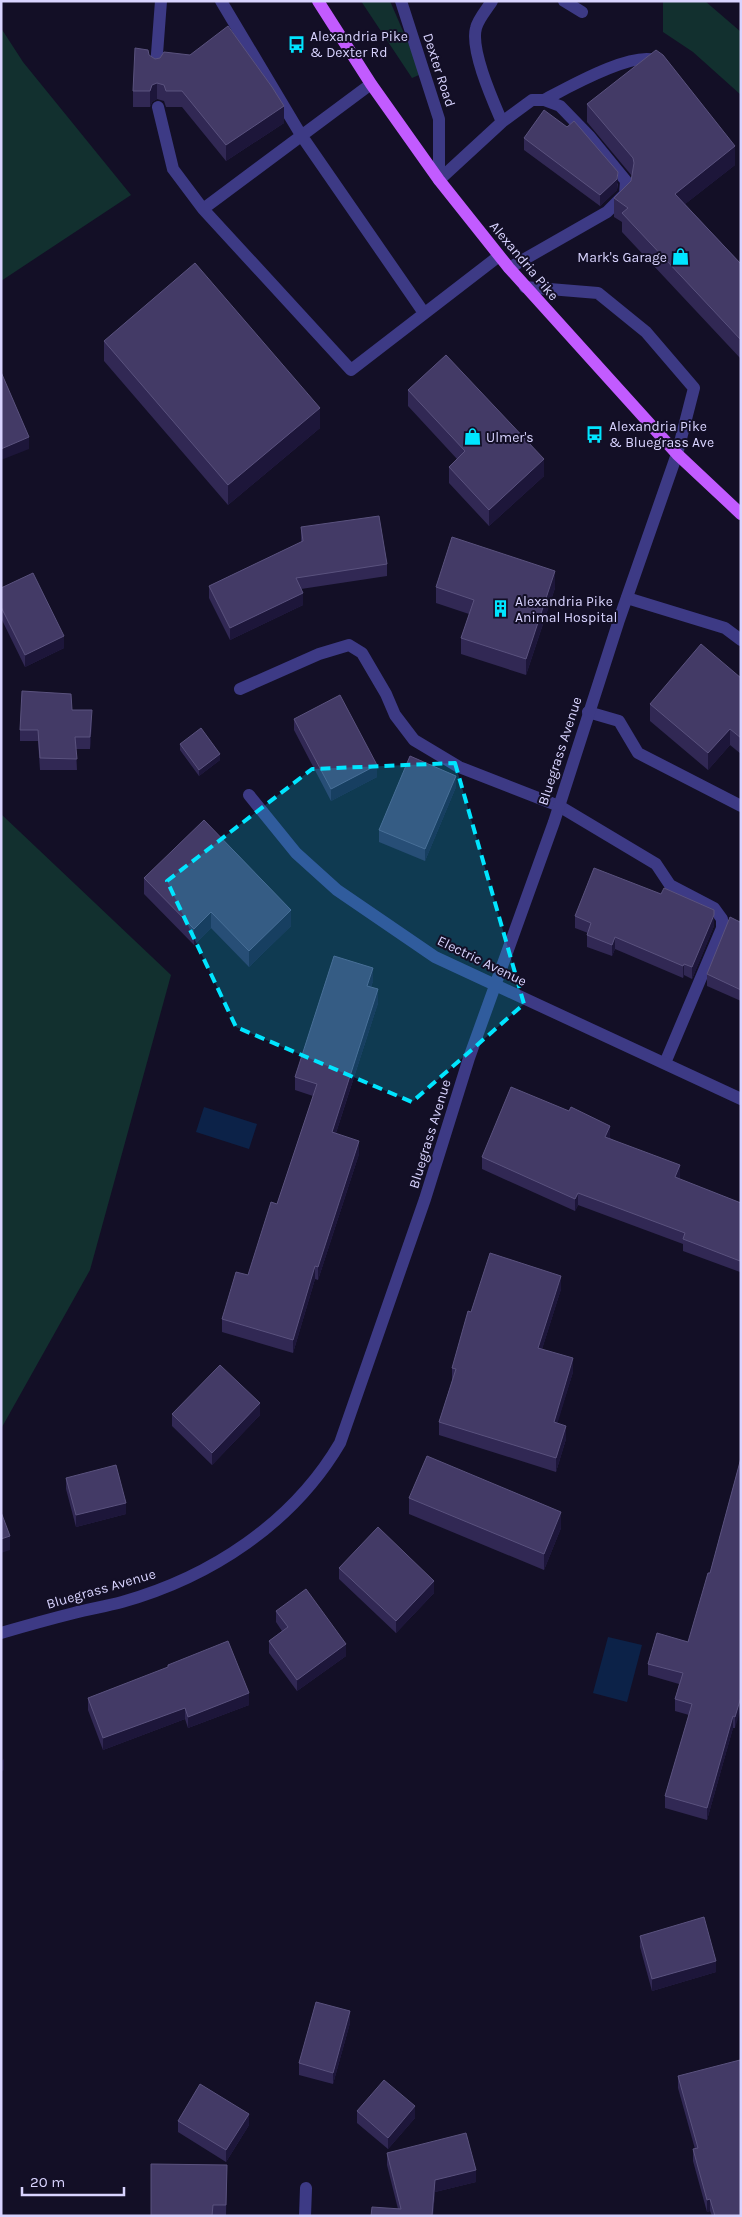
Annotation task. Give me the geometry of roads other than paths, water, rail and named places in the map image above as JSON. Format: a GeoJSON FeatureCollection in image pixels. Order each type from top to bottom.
{"type":"FeatureCollection","features":[{"type":"Feature","properties":{"kind":"main road","name":"Alexandria Pike"},"geometry":{"type":"LineString","coordinates":[[318,1],[371,84],[439,180],[524,287],[677,454],[740,513]]}},
{"type":"Feature","properties":{"kind":"street"},"geometry":{"type":"LineString","coordinates":[[156,67],[161,1]]}},
{"type":"Feature","properties":{"kind":"street"},"geometry":{"type":"LineString","coordinates":[[221,1],[302,135],[424,313]]}},
{"type":"Feature","properties":{"kind":"street","name":"Dexter Road"},"geometry":{"type":"LineString","coordinates":[[401,1],[439,119],[439,180]]}},
{"type":"Feature","properties":{"kind":"street"},"geometry":{"type":"LineString","coordinates":[[492,1],[476,28],[477,52],[487,85],[502,122]]}},
{"type":"Feature","properties":{"kind":"street"},"geometry":{"type":"LineString","coordinates":[[564,1],[582,12]]}},
{"type":"Feature","properties":{"kind":"street"},"geometry":{"type":"LineString","coordinates":[[544,100],[589,76],[637,59],[656,59],[671,70]]}},
{"type":"Feature","properties":{"kind":"street"},"geometry":{"type":"LineString","coordinates":[[203,209],[371,84]]}},
{"type":"Feature","properties":{"kind":"street"},"geometry":{"type":"LineString","coordinates":[[439,180],[502,122],[532,100],[544,100],[560,106],[590,138],[626,182],[625,194],[607,212],[509,268]]}},
{"type":"Feature","properties":{"kind":"street"},"geometry":{"type":"LineString","coordinates":[[158,107],[173,169],[203,209],[351,370],[499,256]]}},
{"type":"Feature","properties":{"kind":"street","name":"Bluegrass Avenue"},"geometry":{"type":"LineString","coordinates":[[1,1633],[122,1602],[204,1570],[245,1546],[272,1524],[327,1466],[340,1443],[425,1198],[469,1058],[559,806],[588,712],[677,454],[694,388],[646,332],[598,293],[524,287]]}},
{"type":"Feature","properties":{"kind":"street"},"geometry":{"type":"LineString","coordinates":[[627,598],[725,628],[741,640]]}},
{"type":"Feature","properties":{"kind":"street"},"geometry":{"type":"LineString","coordinates":[[240,689],[319,654],[349,645],[362,653],[386,694],[395,715],[414,740],[459,767],[559,806],[656,864],[670,885],[714,908],[722,919],[722,928],[665,1063]]}},
{"type":"Feature","properties":{"kind":"street"},"geometry":{"type":"LineString","coordinates":[[588,712],[619,720],[638,752],[741,806]]}},
{"type":"Feature","properties":{"kind":"street","name":"Electric Avenue"},"geometry":{"type":"LineString","coordinates":[[248,795],[296,853],[337,890],[435,957],[741,1099]]}},
{"type":"Feature","properties":{"kind":"street"},"geometry":{"type":"LineString","coordinates":[[305,2216],[306,2188]]}},
{"type":"Feature","properties":{"kind":"water"},"geometry":{"type":"Polygon","coordinates":[[[204,1107],[257,1124],[249,1149],[196,1132],[204,1107]]]}},
{"type":"Feature","properties":{"kind":"water"},"geometry":{"type":"Polygon","coordinates":[[[608,1637],[642,1645],[627,1702],[593,1693],[608,1637]]]}},
{"type":"Feature","properties":{"kind":"place","name":"Alexandria Pike & Dexter Rd"},"geometry":{"type":"Point","coordinates":[296,44]}},
{"type":"Feature","properties":{"kind":"place","name":"Mark's Garage"},"geometry":{"type":"Point","coordinates":[681,257]}},
{"type":"Feature","properties":{"kind":"place","name":"Alexandria Pike & Bluegrass Ave"},"geometry":{"type":"Point","coordinates":[595,434]}},
{"type":"Feature","properties":{"kind":"place","name":"Ulmer's"},"geometry":{"type":"Point","coordinates":[472,437]}},
{"type":"Feature","properties":{"kind":"place","name":"Alexandria Pike Animal Hospital"},"geometry":{"type":"Point","coordinates":[501,609]}}]}
